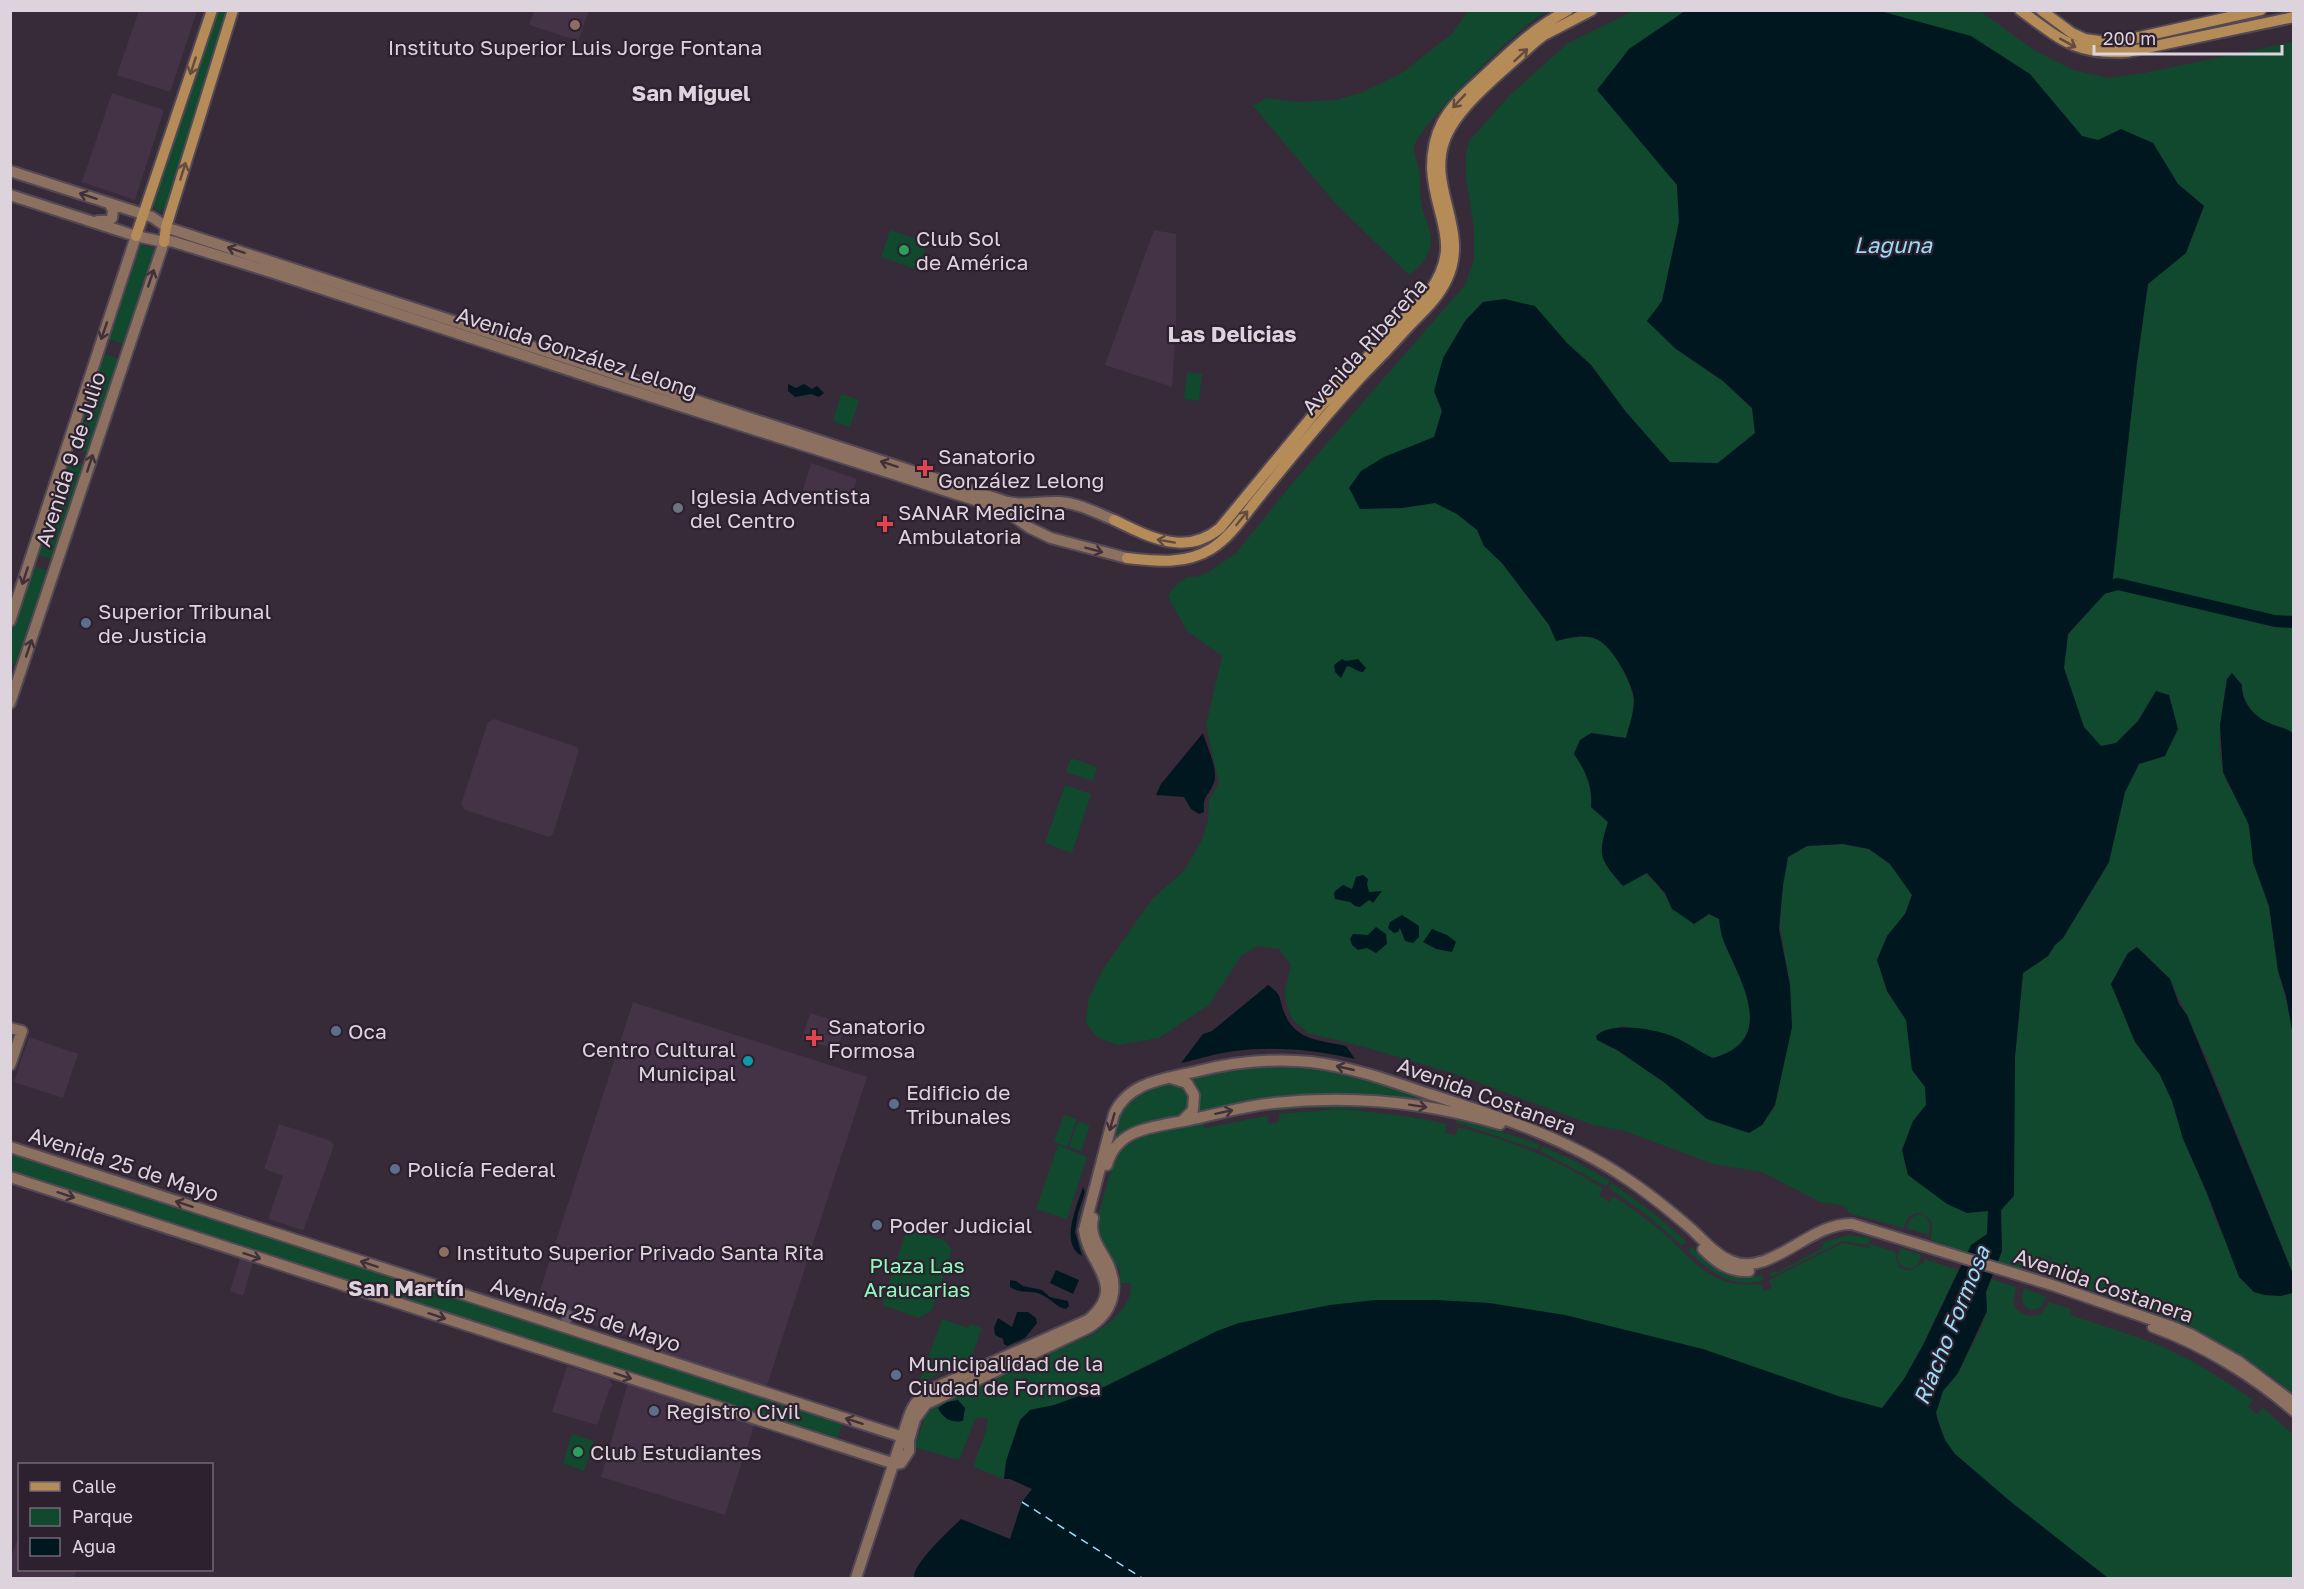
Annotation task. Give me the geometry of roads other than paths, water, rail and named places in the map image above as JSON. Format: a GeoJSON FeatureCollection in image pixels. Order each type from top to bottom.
{"type":"FeatureCollection","features":[{"type":"Feature","properties":{"kind":"main road","name":"Avenida 9 de Julio"},"geometry":{"type":"LineString","coordinates":[[10,621],[212,10]]}},
{"type":"Feature","properties":{"kind":"main road","name":"Avenida 9 de Julio"},"geometry":{"type":"LineString","coordinates":[[10,703],[164,242],[166,227],[233,10]]}},
{"type":"Feature","properties":{"kind":"main road","name":"Avenida Ribereña"},"geometry":{"type":"LineString","coordinates":[[1114,520],[1157,540],[1179,543],[1190,543],[1203,539],[1221,528],[1319,408],[1430,291],[1438,279],[1445,263],[1447,248],[1432,166],[1436,139],[1448,113],[1526,36],[1568,10]]}},
{"type":"Feature","properties":{"kind":"main road","name":"Avenida Ribereña"},"geometry":{"type":"LineString","coordinates":[[1127,558],[1153,561],[1183,560],[1199,556],[1224,540],[1329,412],[1430,304],[1446,282],[1454,260],[1455,242],[1440,171],[1444,141],[1449,129],[1461,112],[1535,42],[1592,10]]}},
{"type":"Feature","properties":{"kind":"main road"},"geometry":{"type":"LineString","coordinates":[[2020,10],[2066,43],[2078,49],[2103,53],[2127,52],[2294,17]]}},
{"type":"Feature","properties":{"kind":"main road"},"geometry":{"type":"LineString","coordinates":[[2041,10],[2072,33],[2085,39],[2113,43],[2232,13],[2261,10]]}},
{"type":"Feature","properties":{"kind":"main road"},"geometry":{"type":"LineString","coordinates":[[2232,13],[2233,30]]}},
{"type":"Feature","properties":{"kind":"main road","name":"Avenida González Lelong"},"geometry":{"type":"LineString","coordinates":[[10,171],[144,214],[158,220],[166,227],[500,338],[1007,502],[1021,505],[1047,502],[1068,503],[1114,520]]}},
{"type":"Feature","properties":{"kind":"main road","name":"Avenida González Lelong"},"geometry":{"type":"LineString","coordinates":[[10,195],[136,236],[171,242],[271,272],[997,507],[1051,538],[1127,558]]}},
{"type":"Feature","properties":{"kind":"main road"},"geometry":{"type":"LineString","coordinates":[[89,220],[111,220],[114,213],[109,203]]}},
{"type":"Feature","properties":{"kind":"main road"},"geometry":{"type":"LineString","coordinates":[[10,1028],[22,1031],[10,1065]]}},
{"type":"Feature","properties":{"kind":"main road","name":"Avenida Costanera"},"geometry":{"type":"LineString","coordinates":[[862,1578],[906,1438],[914,1404],[921,1395],[1088,1320],[1102,1306],[1107,1285],[1104,1274],[1088,1247],[1084,1230],[1114,1114],[1122,1100],[1134,1090],[1152,1082],[1233,1064],[1277,1061],[1312,1062],[1374,1076],[1498,1116],[1570,1146],[1630,1182],[1678,1221],[1721,1265],[1736,1271],[1753,1271],[1766,1267],[1830,1233],[1851,1228],[1871,1232],[2149,1317],[2192,1335],[2238,1361],[2294,1403]]}},
{"type":"Feature","properties":{"kind":"main road"},"geometry":{"type":"LineString","coordinates":[[1169,1078],[1186,1083],[1194,1095],[1193,1110],[1182,1121]]}},
{"type":"Feature","properties":{"kind":"main road","name":"Avenida Costanera"},"geometry":{"type":"LineString","coordinates":[[906,1438],[920,1411],[935,1398],[1088,1328],[1101,1319],[1111,1304],[1114,1287],[1110,1268],[1091,1229],[1109,1157],[1116,1145],[1129,1135],[1253,1106],[1313,1101],[1385,1101],[1440,1110],[1512,1128],[1558,1146],[1591,1163],[1678,1221]]}},
{"type":"Feature","properties":{"kind":"main road","name":"Avenida 25 de Mayo"},"geometry":{"type":"LineString","coordinates":[[10,1147],[906,1438]]}},
{"type":"Feature","properties":{"kind":"main road"},"geometry":{"type":"LineString","coordinates":[[10,1178],[898,1464]]}},
{"type":"Feature","properties":{"kind":"main road","name":"Avenida Costanera"},"geometry":{"type":"LineString","coordinates":[[2005,1274],[2134,1319],[2176,1337],[2238,1372],[2294,1411]]}},
{"type":"Feature","properties":{"kind":"main road","name":"Avenida Costanera"},"geometry":{"type":"LineString","coordinates":[[856,1578],[898,1464]]}},
{"type":"Feature","properties":{"kind":"street"},"geometry":{"type":"LineString","coordinates":[[564,1327],[568,1315]]}},
{"type":"Feature","properties":{"kind":"water","name":"Laguna"},"geometry":{"type":"Polygon","coordinates":[[[1685,11],[1880,11],[1971,36],[2030,74],[2082,136],[2098,140],[2121,129],[2153,143],[2178,184],[2204,206],[2186,253],[2148,284],[2112,586],[2068,634],[2064,668],[2084,727],[2101,746],[2116,743],[2138,721],[2156,691],[2169,695],[2178,729],[2165,756],[2139,764],[2125,792],[2109,862],[2063,938],[2048,956],[2023,973],[2015,1057],[2014,1196],[2001,1210],[2002,1251],[1986,1292],[1987,1311],[1958,1373],[1943,1391],[1936,1413],[1945,1440],[1955,1454],[2011,1502],[2108,1578],[914,1578],[925,1556],[961,1519],[1010,1539],[1022,1502],[1032,1489],[1010,1479],[1004,1479],[1006,1461],[1020,1420],[1030,1410],[1054,1405],[1104,1387],[1217,1331],[1239,1323],[1330,1305],[1375,1300],[1489,1303],[1565,1315],[1703,1349],[1838,1396],[1882,1408],[1904,1379],[1923,1345],[1971,1245],[1987,1234],[1988,1211],[1967,1213],[1947,1204],[1908,1175],[1902,1150],[1913,1121],[1926,1105],[1925,1087],[1912,1070],[1906,1020],[1887,991],[1877,960],[1887,936],[1905,914],[1912,895],[1890,864],[1869,849],[1843,844],[1807,846],[1788,857],[1779,929],[1790,985],[1792,1027],[1775,1105],[1762,1125],[1749,1133],[1707,1119],[1665,1083],[1617,1050],[1597,1040],[1596,1036],[1611,1029],[1644,1029],[1672,1036],[1713,1058],[1733,1049],[1745,1038],[1750,1024],[1745,992],[1723,939],[1719,919],[1709,914],[1694,924],[1672,909],[1665,893],[1647,873],[1623,886],[1605,863],[1602,843],[1608,822],[1591,807],[1591,792],[1587,779],[1574,754],[1580,740],[1591,733],[1626,738],[1634,700],[1626,676],[1610,650],[1598,640],[1583,636],[1556,641],[1549,625],[1502,563],[1484,546],[1477,530],[1457,514],[1435,503],[1402,508],[1360,509],[1349,488],[1361,471],[1384,457],[1434,437],[1442,411],[1434,391],[1443,358],[1465,321],[1483,302],[1505,299],[1535,306],[1567,343],[1591,365],[1626,412],[1670,462],[1718,463],[1755,433],[1752,408],[1723,381],[1676,349],[1647,321],[1662,301],[1679,222],[1677,185],[1597,90],[1629,49],[1685,11]]]}},
{"type":"Feature","properties":{"kind":"water"},"geometry":{"type":"Polygon","coordinates":[[[788,384],[796,388],[804,384],[812,389],[817,386],[824,393],[819,397],[811,394],[795,397],[788,391],[788,384]]]}},
{"type":"Feature","properties":{"kind":"water"},"geometry":{"type":"Polygon","coordinates":[[[1342,659],[1346,661],[1358,659],[1366,668],[1361,672],[1347,666],[1341,678],[1335,672],[1334,665],[1342,659]]]}},
{"type":"Feature","properties":{"kind":"water"},"geometry":{"type":"Polygon","coordinates":[[[2232,673],[2242,685],[2246,702],[2253,712],[2270,724],[2293,733],[2293,1036],[2286,996],[2278,971],[2269,906],[2253,862],[2249,825],[2223,772],[2220,725],[2227,679],[2232,673]]]}},
{"type":"Feature","properties":{"kind":"water"},"geometry":{"type":"Polygon","coordinates":[[[1203,733],[1214,766],[1215,779],[1205,799],[1204,812],[1199,814],[1191,809],[1184,797],[1156,795],[1161,784],[1203,733]]]}},
{"type":"Feature","properties":{"kind":"water"},"geometry":{"type":"Polygon","coordinates":[[[1363,875],[1368,879],[1369,892],[1382,891],[1373,903],[1369,900],[1360,907],[1335,899],[1335,891],[1343,885],[1352,889],[1356,877],[1363,875]]]}},
{"type":"Feature","properties":{"kind":"water"},"geometry":{"type":"Polygon","coordinates":[[[1402,915],[1419,926],[1419,937],[1413,943],[1405,941],[1400,928],[1394,933],[1388,928],[1390,922],[1402,915]]]}},
{"type":"Feature","properties":{"kind":"water"},"geometry":{"type":"Polygon","coordinates":[[[1376,927],[1386,934],[1387,944],[1376,953],[1367,948],[1358,950],[1352,945],[1350,939],[1353,934],[1368,935],[1376,927]]]}},
{"type":"Feature","properties":{"kind":"water"},"geometry":{"type":"Polygon","coordinates":[[[1432,929],[1447,935],[1456,942],[1452,952],[1436,949],[1423,942],[1432,929]]]}},
{"type":"Feature","properties":{"kind":"water"},"geometry":{"type":"Polygon","coordinates":[[[2137,947],[2170,979],[2179,1004],[2187,1015],[2293,1274],[2293,1293],[2280,1296],[2264,1295],[2254,1292],[2239,1277],[2207,1193],[2183,1139],[2172,1101],[2160,1075],[2135,1042],[2111,984],[2128,953],[2137,947]]]}},
{"type":"Feature","properties":{"kind":"water"},"geometry":{"type":"Polygon","coordinates":[[[1268,985],[1278,994],[1284,1012],[1295,1029],[1309,1038],[1346,1046],[1355,1059],[1310,1051],[1265,1049],[1228,1052],[1181,1063],[1203,1034],[1212,1031],[1268,985]]]}},
{"type":"Feature","properties":{"kind":"water"},"geometry":{"type":"Polygon","coordinates":[[[1083,1187],[1085,1192],[1075,1232],[1082,1256],[1075,1250],[1071,1234],[1074,1214],[1083,1187]]]}},
{"type":"Feature","properties":{"kind":"water"},"geometry":{"type":"Polygon","coordinates":[[[1056,1270],[1079,1280],[1073,1294],[1050,1283],[1056,1270]]]}},
{"type":"Feature","properties":{"kind":"water"},"geometry":{"type":"Polygon","coordinates":[[[1010,1280],[1023,1286],[1042,1290],[1050,1297],[1068,1301],[1069,1306],[1066,1309],[1040,1294],[1014,1289],[1010,1287],[1010,1280]]]}},
{"type":"Feature","properties":{"kind":"water"},"geometry":{"type":"Polygon","coordinates":[[[1017,1312],[1028,1312],[1036,1318],[1037,1323],[1025,1338],[1007,1346],[1003,1339],[995,1335],[994,1328],[998,1318],[1012,1327],[1017,1312]]]}},
{"type":"Feature","properties":{"kind":"water"},"geometry":{"type":"Polygon","coordinates":[[[958,1400],[965,1408],[963,1421],[948,1419],[942,1415],[938,1408],[947,1402],[958,1400]]]}},
{"type":"Feature","properties":{"kind":"waterway","name":"Riacho Formosa"},"geometry":{"type":"LineString","coordinates":[[2096,590],[2118,584],[2275,621],[2294,622]]}},
{"type":"Feature","properties":{"kind":"place","name":"Instituto Superior Luis Jorge Fontana"},"geometry":{"type":"Point","coordinates":[575,25]}},
{"type":"Feature","properties":{"kind":"place","name":"Club Sol de América"},"geometry":{"type":"Point","coordinates":[904,250]}},
{"type":"Feature","properties":{"kind":"place","name":"Sanatorio González Lelong"},"geometry":{"type":"Point","coordinates":[925,468]}},
{"type":"Feature","properties":{"kind":"place","name":"Iglesia Adventista del Centro"},"geometry":{"type":"Point","coordinates":[678,508]}},
{"type":"Feature","properties":{"kind":"place","name":"SANAR Medicina Ambulatoria"},"geometry":{"type":"Point","coordinates":[885,524]}},
{"type":"Feature","properties":{"kind":"place","name":"Superior Tribunal de Justicia"},"geometry":{"type":"Point","coordinates":[86,623]}},
{"type":"Feature","properties":{"kind":"place","name":"Oca"},"geometry":{"type":"Point","coordinates":[336,1031]}},
{"type":"Feature","properties":{"kind":"place","name":"Sanatorio Formosa"},"geometry":{"type":"Point","coordinates":[814,1038]}},
{"type":"Feature","properties":{"kind":"place","name":"Centro Cultural Municipal"},"geometry":{"type":"Point","coordinates":[748,1061]}},
{"type":"Feature","properties":{"kind":"place","name":"Edificio de Tribunales"},"geometry":{"type":"Point","coordinates":[894,1104]}},
{"type":"Feature","properties":{"kind":"place","name":"Policía Federal"},"geometry":{"type":"Point","coordinates":[395,1169]}},
{"type":"Feature","properties":{"kind":"place","name":"Poder Judicial"},"geometry":{"type":"Point","coordinates":[877,1225]}},
{"type":"Feature","properties":{"kind":"place","name":"Instituto Superior Privado Santa Rita"},"geometry":{"type":"Point","coordinates":[444,1252]}},
{"type":"Feature","properties":{"kind":"place","name":"Municipalidad de la Ciudad de Formosa"},"geometry":{"type":"Point","coordinates":[896,1375]}},
{"type":"Feature","properties":{"kind":"place","name":"Registro Civil"},"geometry":{"type":"Point","coordinates":[654,1411]}},
{"type":"Feature","properties":{"kind":"place","name":"Club Estudiantes"},"geometry":{"type":"Point","coordinates":[578,1452]}},
{"type":"Feature","properties":{"kind":"district","name":"San Miguel"},"geometry":{"type":"Point","coordinates":[691,92]}},
{"type":"Feature","properties":{"kind":"district","name":"Las Delicias"},"geometry":{"type":"Point","coordinates":[1232,333]}},
{"type":"Feature","properties":{"kind":"district","name":"San Martín"},"geometry":{"type":"Point","coordinates":[406,1287]}},
{"type":"Feature","properties":{"kind":"park label","name":"Plaza Las Araucarias"},"geometry":{"type":"Point","coordinates":[917,1277]}}]}
